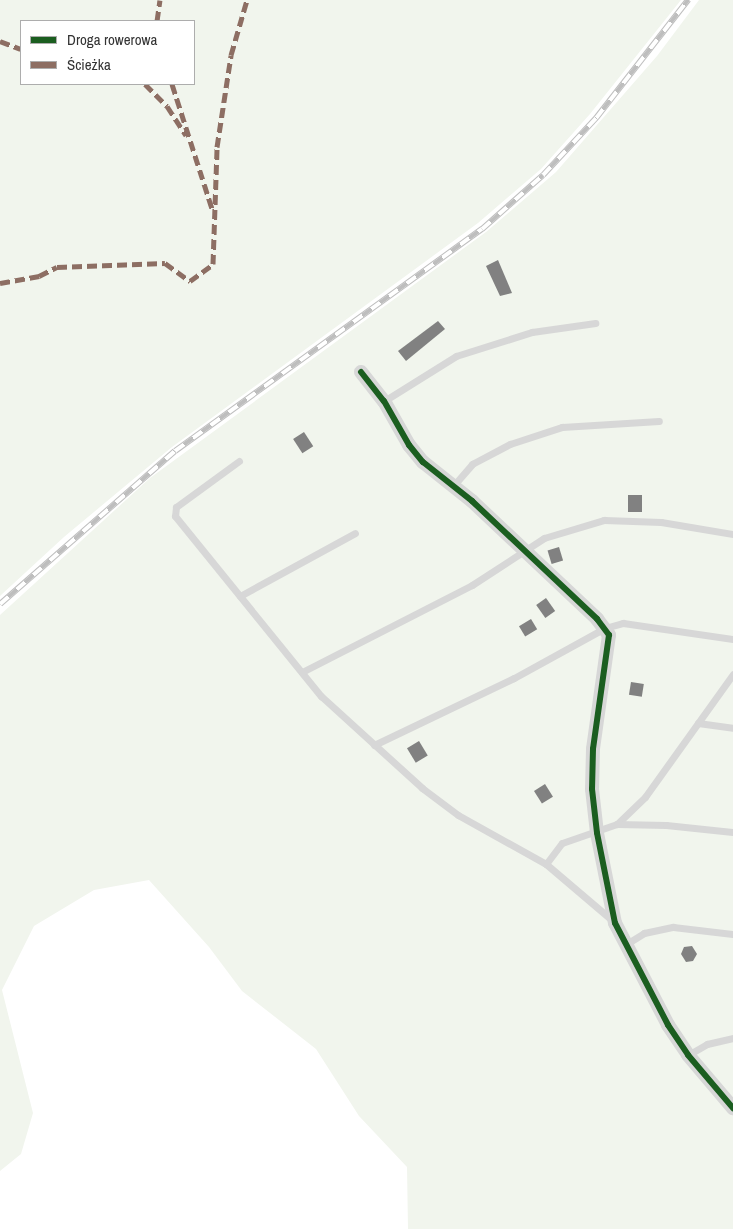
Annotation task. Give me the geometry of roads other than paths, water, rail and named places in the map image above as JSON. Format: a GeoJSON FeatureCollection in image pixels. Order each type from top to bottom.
{"type":"FeatureCollection","features":[{"type":"Feature","properties":{"kind":"street"},"geometry":{"type":"LineString","coordinates":[[360,372],[384,401],[409,446],[423,462],[454,485],[604,628],[610,646],[593,750],[597,833],[616,923],[628,943],[660,1010],[688,1055],[733,1108]]}},
{"type":"Feature","properties":{"kind":"lane"},"geometry":{"type":"LineString","coordinates":[[384,401],[456,356],[532,332],[595,323]]}},
{"type":"Feature","properties":{"kind":"lane"},"geometry":{"type":"LineString","coordinates":[[454,485],[472,464],[510,444],[562,427],[659,421]]}},
{"type":"Feature","properties":{"kind":"lane"},"geometry":{"type":"LineString","coordinates":[[240,461],[174,511],[321,696],[374,745],[458,815],[546,864],[616,923]]}},
{"type":"Feature","properties":{"kind":"lane"},"geometry":{"type":"LineString","coordinates":[[302,672],[472,585],[544,538],[604,520],[661,522],[733,534]]}},
{"type":"Feature","properties":{"kind":"lane"},"geometry":{"type":"LineString","coordinates":[[240,596],[354,533]]}},
{"type":"Feature","properties":{"kind":"lane"},"geometry":{"type":"LineString","coordinates":[[374,745],[514,678],[604,628],[623,623],[733,639]]}},
{"type":"Feature","properties":{"kind":"lane"},"geometry":{"type":"LineString","coordinates":[[546,864],[562,843],[597,833],[618,824],[644,797],[733,674]]}},
{"type":"Feature","properties":{"kind":"lane"},"geometry":{"type":"LineString","coordinates":[[698,723],[733,728]]}},
{"type":"Feature","properties":{"kind":"lane"},"geometry":{"type":"LineString","coordinates":[[618,824],[666,825],[733,832]]}},
{"type":"Feature","properties":{"kind":"lane"},"geometry":{"type":"LineString","coordinates":[[628,943],[644,933],[673,927],[733,934]]}},
{"type":"Feature","properties":{"kind":"lane"},"geometry":{"type":"LineString","coordinates":[[688,1055],[708,1044],[733,1038]]}},
{"type":"Feature","properties":{"kind":"railway"},"geometry":{"type":"LineString","coordinates":[[0,604],[175,451],[482,229],[543,175],[596,118],[688,0]]}}]}
